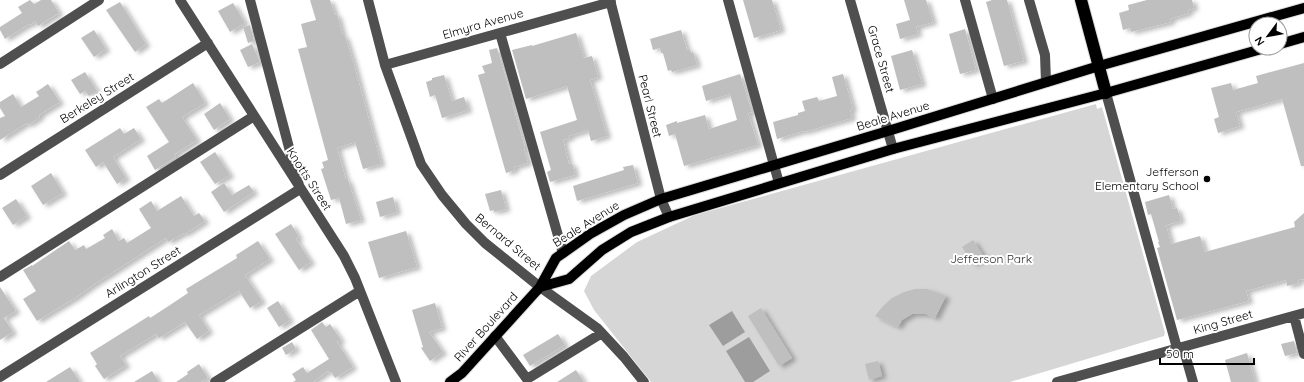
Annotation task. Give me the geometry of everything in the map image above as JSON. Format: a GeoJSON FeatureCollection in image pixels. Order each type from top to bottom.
{"type":"FeatureCollection","features":[{"type":"Feature","properties":{"kind":"highway"},"geometry":{"type":"LineString","coordinates":[[1081,0],[1106,93]]}},
{"type":"Feature","properties":{"kind":"main road","name":"Beale Avenue"},"geometry":{"type":"LineString","coordinates":[[540,286],[556,258],[563,253],[590,234],[624,215],[661,200],[1099,66],[1304,8]]}},
{"type":"Feature","properties":{"kind":"main road"},"geometry":{"type":"LineString","coordinates":[[1288,42],[1304,37]]}},
{"type":"Feature","properties":{"kind":"main road"},"geometry":{"type":"LineString","coordinates":[[540,286],[569,279],[602,250],[632,232],[669,217],[893,149],[1106,93],[1248,53]]}},
{"type":"Feature","properties":{"kind":"main road","name":"River Boulevard"},"geometry":{"type":"LineString","coordinates":[[450,382],[462,373],[540,286]]}},
{"type":"Feature","properties":{"kind":"street"},"geometry":{"type":"LineString","coordinates":[[0,64],[98,0]]}},
{"type":"Feature","properties":{"kind":"street","name":"Knotts Street"},"geometry":{"type":"LineString","coordinates":[[180,0],[344,256],[360,291],[396,382]]}},
{"type":"Feature","properties":{"kind":"street"},"geometry":{"type":"LineString","coordinates":[[250,0],[300,189]]}},
{"type":"Feature","properties":{"kind":"street","name":"Bernard Street"},"geometry":{"type":"LineString","coordinates":[[368,0],[386,65],[421,164],[442,195],[466,224],[485,243],[597,328],[633,367],[644,382]]}},
{"type":"Feature","properties":{"kind":"street"},"geometry":{"type":"LineString","coordinates":[[728,0],[779,183]]}},
{"type":"Feature","properties":{"kind":"street","name":"Grace Street"},"geometry":{"type":"LineString","coordinates":[[850,0],[893,149]]}},
{"type":"Feature","properties":{"kind":"street"},"geometry":{"type":"LineString","coordinates":[[964,0],[993,98]]}},
{"type":"Feature","properties":{"kind":"street"},"geometry":{"type":"LineString","coordinates":[[1029,0],[1045,56],[1046,82]]}},
{"type":"Feature","properties":{"kind":"street","name":"Elmyra Avenue"},"geometry":{"type":"LineString","coordinates":[[386,65],[610,1]]}},
{"type":"Feature","properties":{"kind":"street","name":"Pearl Street"},"geometry":{"type":"LineString","coordinates":[[610,1],[661,200],[669,217]]}},
{"type":"Feature","properties":{"kind":"street"},"geometry":{"type":"LineString","coordinates":[[500,33],[563,253]]}},
{"type":"Feature","properties":{"kind":"street","name":"Berkeley Street"},"geometry":{"type":"LineString","coordinates":[[0,175],[208,44]]}},
{"type":"Feature","properties":{"kind":"street"},"geometry":{"type":"LineString","coordinates":[[1106,93],[1180,347],[1193,382]]}},
{"type":"Feature","properties":{"kind":"street"},"geometry":{"type":"LineString","coordinates":[[0,276],[254,116]]}},
{"type":"Feature","properties":{"kind":"street","name":"Arlington Street"},"geometry":{"type":"LineString","coordinates":[[0,377],[300,189]]}},
{"type":"Feature","properties":{"kind":"street"},"geometry":{"type":"LineString","coordinates":[[215,382],[360,291]]}},
{"type":"Feature","properties":{"kind":"street","name":"King Street"},"geometry":{"type":"LineString","coordinates":[[1057,382],[1075,380],[1180,347],[1304,313]]}},
{"type":"Feature","properties":{"kind":"street"},"geometry":{"type":"LineString","coordinates":[[1294,316],[1304,354]]}},
{"type":"Feature","properties":{"kind":"street"},"geometry":{"type":"LineString","coordinates":[[495,336],[527,379],[602,333]]}},
{"type":"Feature","properties":{"kind":"green space","name":"Jefferson Park"},"geometry":{"type":"Polygon","coordinates":[[[1096,104],[1097,109],[1102,107],[1165,333],[1164,336],[1010,382],[651,382],[594,310],[584,291],[591,276],[637,242],[695,215],[1096,104]]]}},
{"type":"Feature","properties":{"kind":"shaded area"},"geometry":{"type":"Polygon","coordinates":[[[732,311],[745,332],[723,346],[709,325],[732,311]]]}},
{"type":"Feature","properties":{"kind":"shaded area"},"geometry":{"type":"Polygon","coordinates":[[[749,337],[770,371],[753,382],[745,382],[726,351],[749,337]]]}},
{"type":"Feature","properties":{"kind":"building"},"geometry":{"type":"Polygon","coordinates":[[[30,0],[34,4],[41,0],[51,0],[59,13],[38,26],[35,21],[5,39],[0,27],[22,13],[18,7],[30,0]]]}},
{"type":"Feature","properties":{"kind":"building"},"geometry":{"type":"Polygon","coordinates":[[[310,0],[330,0],[335,15],[337,14],[343,36],[345,36],[353,61],[381,164],[363,169],[355,142],[337,148],[346,180],[348,180],[361,220],[346,224],[339,198],[331,200],[321,169],[324,168],[322,162],[328,160],[298,49],[307,47],[301,24],[316,20],[310,0]]]}},
{"type":"Feature","properties":{"kind":"building"},"geometry":{"type":"Polygon","coordinates":[[[743,0],[772,0],[781,30],[754,38],[743,0]]]}},
{"type":"Feature","properties":{"kind":"building"},"geometry":{"type":"Polygon","coordinates":[[[904,0],[926,0],[933,22],[916,27],[918,34],[900,39],[896,24],[910,20],[904,0]]]}},
{"type":"Feature","properties":{"kind":"building"},"geometry":{"type":"Polygon","coordinates":[[[992,0],[1007,0],[1024,61],[1004,66],[986,2],[992,0]]]}},
{"type":"Feature","properties":{"kind":"building"},"geometry":{"type":"Polygon","coordinates":[[[1147,0],[1192,0],[1194,8],[1188,10],[1189,13],[1170,19],[1171,22],[1131,32],[1130,28],[1123,30],[1119,13],[1129,10],[1128,5],[1147,0]]]}},
{"type":"Feature","properties":{"kind":"building"},"geometry":{"type":"Polygon","coordinates":[[[120,2],[146,44],[135,52],[106,10],[120,2]]]}},
{"type":"Feature","properties":{"kind":"building"},"geometry":{"type":"Polygon","coordinates":[[[233,3],[245,23],[230,32],[218,11],[233,3]]]}},
{"type":"Feature","properties":{"kind":"building"},"geometry":{"type":"Polygon","coordinates":[[[250,25],[254,41],[248,43],[243,27],[250,25]]]}},
{"type":"Feature","properties":{"kind":"building"},"geometry":{"type":"Polygon","coordinates":[[[965,29],[976,70],[960,74],[949,34],[965,29]]]}},
{"type":"Feature","properties":{"kind":"building"},"geometry":{"type":"Polygon","coordinates":[[[94,30],[106,49],[94,57],[81,38],[94,30]]]}},
{"type":"Feature","properties":{"kind":"building"},"geometry":{"type":"Polygon","coordinates":[[[681,30],[687,50],[690,49],[691,53],[693,52],[697,65],[672,72],[671,70],[668,71],[663,53],[661,53],[660,48],[653,50],[650,39],[681,30]]]}},
{"type":"Feature","properties":{"kind":"building"},"geometry":{"type":"Polygon","coordinates":[[[576,33],[584,58],[592,56],[598,77],[590,80],[607,136],[591,141],[588,130],[569,136],[570,138],[563,140],[569,164],[572,163],[575,175],[550,182],[547,172],[551,170],[540,132],[577,120],[567,86],[526,99],[512,50],[532,46],[576,33]]]}},
{"type":"Feature","properties":{"kind":"building"},"geometry":{"type":"Polygon","coordinates":[[[252,44],[260,62],[248,67],[240,50],[252,44]]]}},
{"type":"Feature","properties":{"kind":"building"},"geometry":{"type":"Polygon","coordinates":[[[497,48],[513,102],[512,103],[528,163],[514,167],[515,170],[506,173],[478,75],[485,73],[482,66],[492,63],[489,50],[497,48]]]}},
{"type":"Feature","properties":{"kind":"building"},"geometry":{"type":"Polygon","coordinates":[[[912,50],[922,84],[900,90],[891,56],[912,50]]]}},
{"type":"Feature","properties":{"kind":"building"},"geometry":{"type":"Polygon","coordinates":[[[1304,63],[1304,166],[1301,166],[1282,99],[1236,112],[1240,126],[1218,133],[1214,119],[1219,117],[1211,88],[1231,83],[1233,90],[1258,83],[1256,76],[1304,63]]]}},
{"type":"Feature","properties":{"kind":"building"},"geometry":{"type":"Polygon","coordinates":[[[85,72],[97,91],[89,96],[85,91],[80,94],[71,80],[85,72]]]}},
{"type":"Feature","properties":{"kind":"building"},"geometry":{"type":"Polygon","coordinates":[[[740,74],[752,112],[748,113],[758,145],[684,166],[675,134],[669,136],[666,125],[705,115],[709,129],[737,120],[730,94],[706,101],[702,86],[740,74]]]}},
{"type":"Feature","properties":{"kind":"building"},"geometry":{"type":"Polygon","coordinates":[[[843,74],[853,109],[850,110],[852,118],[777,139],[773,122],[798,115],[798,113],[805,111],[802,101],[817,97],[819,101],[837,96],[832,77],[843,74]]]}},
{"type":"Feature","properties":{"kind":"building"},"geometry":{"type":"Polygon","coordinates":[[[444,75],[452,101],[464,97],[468,110],[442,118],[435,95],[430,97],[426,82],[432,80],[432,78],[444,75]]]}},
{"type":"Feature","properties":{"kind":"building"},"geometry":{"type":"Polygon","coordinates":[[[193,83],[205,103],[182,117],[197,140],[175,154],[176,157],[155,170],[147,156],[169,142],[146,107],[159,99],[162,103],[193,83]]]}},
{"type":"Feature","properties":{"kind":"building"},"geometry":{"type":"Polygon","coordinates":[[[48,84],[60,102],[39,115],[40,117],[28,125],[27,123],[0,140],[0,118],[5,116],[0,108],[0,102],[13,94],[21,107],[39,96],[36,92],[48,84]]]}},
{"type":"Feature","properties":{"kind":"building"},"geometry":{"type":"Polygon","coordinates":[[[220,103],[230,119],[214,130],[204,114],[220,103]]]}},
{"type":"Feature","properties":{"kind":"building"},"geometry":{"type":"Polygon","coordinates":[[[120,128],[124,134],[134,128],[141,139],[113,157],[126,178],[117,184],[103,162],[96,167],[85,150],[120,128]]]}},
{"type":"Feature","properties":{"kind":"building"},"geometry":{"type":"Polygon","coordinates":[[[215,152],[230,175],[215,184],[200,162],[215,152]]]}},
{"type":"Feature","properties":{"kind":"building"},"geometry":{"type":"Polygon","coordinates":[[[633,165],[638,183],[577,201],[573,186],[624,170],[623,167],[633,165]]]}},
{"type":"Feature","properties":{"kind":"building"},"geometry":{"type":"Polygon","coordinates":[[[51,173],[63,193],[43,205],[31,186],[51,173]]]}},
{"type":"Feature","properties":{"kind":"building"},"geometry":{"type":"Polygon","coordinates":[[[224,183],[232,195],[249,185],[254,192],[224,212],[211,192],[224,183]]]}},
{"type":"Feature","properties":{"kind":"building"},"geometry":{"type":"Polygon","coordinates":[[[501,190],[506,209],[494,212],[494,210],[490,211],[485,194],[501,190]]]}},
{"type":"Feature","properties":{"kind":"building"},"geometry":{"type":"Polygon","coordinates":[[[1169,195],[1173,209],[1177,208],[1181,221],[1166,225],[1171,244],[1200,236],[1205,252],[1295,227],[1294,222],[1304,213],[1304,279],[1298,280],[1299,283],[1287,286],[1286,280],[1246,291],[1249,301],[1177,320],[1157,248],[1160,247],[1159,242],[1151,214],[1148,215],[1145,202],[1169,195]]]}},
{"type":"Feature","properties":{"kind":"building"},"geometry":{"type":"Polygon","coordinates":[[[181,196],[194,216],[199,213],[205,221],[185,234],[184,233],[168,242],[166,238],[75,298],[37,321],[23,299],[36,291],[23,270],[32,266],[69,241],[75,250],[84,245],[86,249],[105,238],[103,235],[112,229],[119,241],[124,238],[127,243],[151,228],[139,209],[151,201],[157,211],[181,196]]]}},
{"type":"Feature","properties":{"kind":"building"},"geometry":{"type":"Polygon","coordinates":[[[393,197],[397,212],[380,217],[376,202],[393,197]]]}},
{"type":"Feature","properties":{"kind":"building"},"geometry":{"type":"Polygon","coordinates":[[[16,199],[27,216],[13,225],[2,208],[16,199]]]}},
{"type":"Feature","properties":{"kind":"building"},"geometry":{"type":"Polygon","coordinates":[[[291,224],[299,237],[296,239],[311,262],[299,270],[275,234],[291,224]]]}},
{"type":"Feature","properties":{"kind":"building"},"geometry":{"type":"Polygon","coordinates":[[[406,231],[417,267],[379,278],[368,242],[406,231]]]}},
{"type":"Feature","properties":{"kind":"building"},"geometry":{"type":"Polygon","coordinates":[[[973,240],[984,257],[973,264],[962,247],[973,240]]]}},
{"type":"Feature","properties":{"kind":"building"},"geometry":{"type":"Polygon","coordinates":[[[258,241],[270,259],[245,275],[262,301],[250,308],[239,291],[199,315],[209,331],[197,339],[185,322],[159,338],[156,334],[120,356],[126,365],[104,379],[95,366],[97,364],[90,353],[149,316],[150,318],[188,293],[186,289],[237,258],[236,255],[258,241]]]}},
{"type":"Feature","properties":{"kind":"building"},"geometry":{"type":"Polygon","coordinates":[[[0,287],[16,311],[4,318],[13,332],[0,340],[0,287]]]}},
{"type":"Feature","properties":{"kind":"building"},"geometry":{"type":"Polygon","coordinates":[[[915,289],[927,289],[946,296],[935,318],[926,314],[912,314],[902,320],[898,327],[875,316],[892,298],[904,292],[915,289]]]}},
{"type":"Feature","properties":{"kind":"building"},"geometry":{"type":"Polygon","coordinates":[[[278,301],[290,320],[279,327],[267,308],[278,301]]]}},
{"type":"Feature","properties":{"kind":"building"},"geometry":{"type":"Polygon","coordinates":[[[435,303],[442,328],[429,332],[443,352],[430,361],[421,348],[423,347],[412,310],[435,303]]]}},
{"type":"Feature","properties":{"kind":"building"},"geometry":{"type":"Polygon","coordinates":[[[761,308],[792,358],[779,366],[748,316],[761,308]]]}},
{"type":"Feature","properties":{"kind":"building"},"geometry":{"type":"Polygon","coordinates":[[[322,322],[326,327],[330,324],[341,340],[337,342],[353,367],[335,378],[331,372],[329,373],[328,371],[313,382],[293,382],[296,380],[292,374],[303,367],[307,373],[329,359],[311,330],[322,322]]]}},
{"type":"Feature","properties":{"kind":"building"},"geometry":{"type":"Polygon","coordinates":[[[558,334],[565,345],[530,366],[523,355],[558,334]]]}},
{"type":"Feature","properties":{"kind":"building"},"geometry":{"type":"Polygon","coordinates":[[[1294,341],[1297,353],[1285,356],[1281,344],[1294,341]]]}},
{"type":"Feature","properties":{"kind":"building"},"geometry":{"type":"Polygon","coordinates":[[[292,342],[296,349],[286,355],[282,348],[292,342]]]}},
{"type":"Feature","properties":{"kind":"building"},"geometry":{"type":"Polygon","coordinates":[[[1247,353],[1255,382],[1231,382],[1225,360],[1247,353]]]}},
{"type":"Feature","properties":{"kind":"building"},"geometry":{"type":"Polygon","coordinates":[[[878,361],[882,376],[869,380],[865,364],[878,361]]]}},
{"type":"Feature","properties":{"kind":"building"},"geometry":{"type":"Polygon","coordinates":[[[199,364],[208,378],[201,382],[176,382],[188,374],[187,372],[199,364]]]}},
{"type":"Feature","properties":{"kind":"building"},"geometry":{"type":"Polygon","coordinates":[[[70,367],[80,382],[46,382],[70,367]]]}},
{"type":"Feature","properties":{"kind":"building"},"geometry":{"type":"Polygon","coordinates":[[[576,370],[584,382],[557,382],[576,370]]]}},
{"type":"Feature","properties":{"kind":"building"},"geometry":{"type":"Polygon","coordinates":[[[152,371],[159,382],[134,382],[152,371]]]}},
{"type":"Feature","properties":{"kind":"place","name":"Jefferson Elementary School"},"geometry":{"type":"Point","coordinates":[1207,179]}}]}
